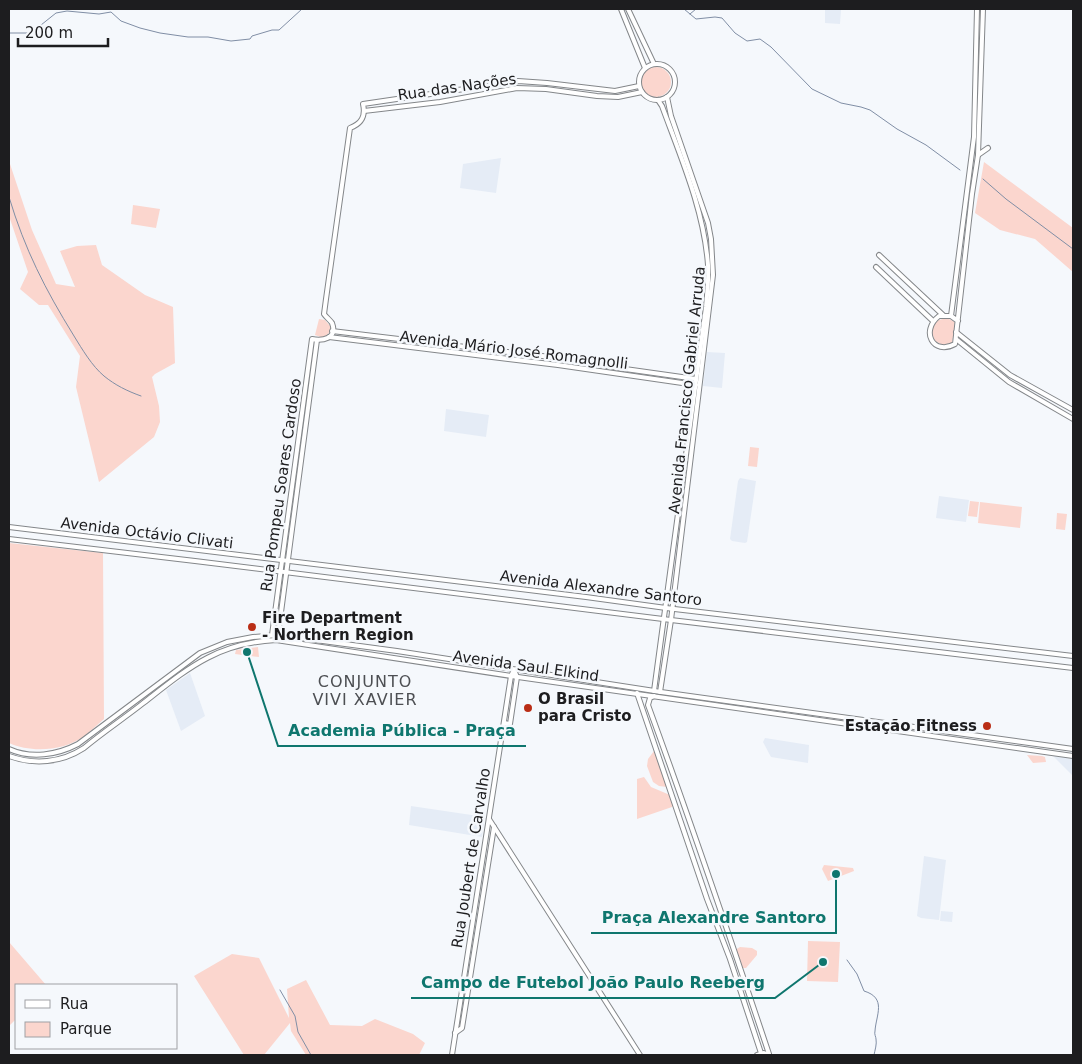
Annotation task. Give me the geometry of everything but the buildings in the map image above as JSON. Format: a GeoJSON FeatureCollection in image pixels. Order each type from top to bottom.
{"type":"FeatureCollection","features":[{"type":"Feature","properties":{"kind":"street"},"geometry":{"type":"LineString","coordinates":[[621,9],[645,68]]}},
{"type":"Feature","properties":{"kind":"street"},"geometry":{"type":"LineString","coordinates":[[628,9],[654,64]]}},
{"type":"Feature","properties":{"kind":"street"},"geometry":{"type":"LineString","coordinates":[[951,316],[974,137],[977,9]]}},
{"type":"Feature","properties":{"kind":"street"},"geometry":{"type":"LineString","coordinates":[[958,322],[951,316],[939,316],[929,328],[929,336],[932,342],[937,346],[950,347],[955,344],[956,338],[956,332],[958,322],[968,222],[978,155],[983,9]]}},
{"type":"Feature","properties":{"kind":"street"},"geometry":{"type":"LineString","coordinates":[[654,64],[666,66],[674,75],[674,87],[667,97],[658,100],[649,98],[642,92],[639,86],[640,75],[645,68],[654,64]]}},
{"type":"Feature","properties":{"kind":"street","name":"Rua das Nações"},"geometry":{"type":"LineString","coordinates":[[639,86],[615,91],[518,81],[363,104],[364,112],[518,88],[546,89],[618,97],[642,92]]}},
{"type":"Feature","properties":{"kind":"street","name":"Avenida Francisco Gabriel Arruda"},"geometry":{"type":"LineString","coordinates":[[667,97],[671,116],[708,223],[713,275],[654,696],[650,698],[648,704],[737,957],[769,1055]]}},
{"type":"Feature","properties":{"kind":"street","name":"Avenida Francisco Gabriel Arruda"},"geometry":{"type":"LineString","coordinates":[[658,100],[662,106],[688,180],[705,238],[708,268],[706,307],[696,379],[698,386],[673,609],[660,692]]}},
{"type":"Feature","properties":{"kind":"street"},"geometry":{"type":"LineString","coordinates":[[374,103],[374,110]]}},
{"type":"Feature","properties":{"kind":"street"},"geometry":{"type":"LineString","coordinates":[[317,340],[324,340],[329,337],[332,331],[331,323],[324,314],[350,128],[361,121],[364,112]]}},
{"type":"Feature","properties":{"kind":"street"},"geometry":{"type":"LineString","coordinates":[[978,155],[988,148]]}},
{"type":"Feature","properties":{"kind":"street"},"geometry":{"type":"LineString","coordinates":[[879,255],[943,315]]}},
{"type":"Feature","properties":{"kind":"street"},"geometry":{"type":"LineString","coordinates":[[876,267],[933,321]]}},
{"type":"Feature","properties":{"kind":"street"},"geometry":{"type":"LineString","coordinates":[[904,295],[912,287]]}},
{"type":"Feature","properties":{"kind":"street","name":"Avenida Mário José Romagnolli"},"geometry":{"type":"LineString","coordinates":[[332,331],[559,358],[696,379]]}},
{"type":"Feature","properties":{"kind":"street"},"geometry":{"type":"LineString","coordinates":[[956,332],[1010,375],[1073,410]]}},
{"type":"Feature","properties":{"kind":"street","name":"Avenida Mário José Romagnolli"},"geometry":{"type":"LineString","coordinates":[[329,337],[558,365],[698,386]]}},
{"type":"Feature","properties":{"kind":"street"},"geometry":{"type":"LineString","coordinates":[[956,338],[1009,382],[1073,419]]}},
{"type":"Feature","properties":{"kind":"street","name":"Rua Pompeu Soares Cardoso"},"geometry":{"type":"LineString","coordinates":[[272,635],[312,339],[317,340],[278,635]]}},
{"type":"Feature","properties":{"kind":"street","name":"Avenida Octávio Clivati"},"geometry":{"type":"LineString","coordinates":[[9,527],[282,560]]}},
{"type":"Feature","properties":{"kind":"street","name":"Avenida Octávio Clivati"},"geometry":{"type":"LineString","coordinates":[[9,539],[281,572]]}},
{"type":"Feature","properties":{"kind":"street","name":"Avenida Alexandre Santoro"},"geometry":{"type":"LineString","coordinates":[[282,560],[673,609],[1073,656]]}},
{"type":"Feature","properties":{"kind":"street","name":"Avenida Alexandre Santoro"},"geometry":{"type":"LineString","coordinates":[[281,572],[1073,668]]}},
{"type":"Feature","properties":{"kind":"street"},"geometry":{"type":"LineString","coordinates":[[265,641],[278,635]]}},
{"type":"Feature","properties":{"kind":"street","name":"Avenida Saul Elkind"},"geometry":{"type":"LineString","coordinates":[[9,749],[34,755],[65,751],[78,744],[200,653],[227,642],[253,636],[278,635],[397,651],[660,692],[1073,749]]}},
{"type":"Feature","properties":{"kind":"street"},"geometry":{"type":"LineString","coordinates":[[253,636],[253,642]]}},
{"type":"Feature","properties":{"kind":"street","name":"Avenida Saul Elkind"},"geometry":{"type":"LineString","coordinates":[[9,756],[33,762],[53,760],[81,750],[200,661],[227,648],[253,642],[276,640],[517,677],[1073,756]]}},
{"type":"Feature","properties":{"kind":"street"},"geometry":{"type":"LineString","coordinates":[[514,670],[517,677]]}},
{"type":"Feature","properties":{"kind":"street","name":"Rua Joubert de Carvalho"},"geometry":{"type":"LineString","coordinates":[[452,1055],[488,818],[511,676],[514,670]]}},
{"type":"Feature","properties":{"kind":"street","name":"Rua Joubert de Carvalho"},"geometry":{"type":"LineString","coordinates":[[504,724],[510,724],[517,677]]}},
{"type":"Feature","properties":{"kind":"street"},"geometry":{"type":"LineString","coordinates":[[568,677],[568,683]]}},
{"type":"Feature","properties":{"kind":"street"},"geometry":{"type":"LineString","coordinates":[[589,686],[588,682],[597,682]]}},
{"type":"Feature","properties":{"kind":"street"},"geometry":{"type":"LineString","coordinates":[[654,696],[660,692]]}},
{"type":"Feature","properties":{"kind":"street"},"geometry":{"type":"LineString","coordinates":[[637,693],[707,898],[730,958],[759,1054],[769,1055]]}},
{"type":"Feature","properties":{"kind":"street"},"geometry":{"type":"LineString","coordinates":[[813,719],[814,713]]}},
{"type":"Feature","properties":{"kind":"street"},"geometry":{"type":"LineString","coordinates":[[100,735],[108,722]]}},
{"type":"Feature","properties":{"kind":"street"},"geometry":{"type":"LineString","coordinates":[[53,760],[54,756],[65,751]]}},
{"type":"Feature","properties":{"kind":"street"},"geometry":{"type":"LineString","coordinates":[[488,818],[640,1055]]}},
{"type":"Feature","properties":{"kind":"street","name":"Rua Joubert de Carvalho"},"geometry":{"type":"LineString","coordinates":[[455,1033],[462,1028],[494,827]]}},
{"type":"Feature","properties":{"kind":"street"},"geometry":{"type":"LineString","coordinates":[[492,839],[500,836]]}},
{"type":"Feature","properties":{"kind":"shaded area"},"geometry":{"type":"Polygon","coordinates":[[[825,9],[841,9],[840,24],[825,23],[825,9]]]}},
{"type":"Feature","properties":{"kind":"shaded area"},"geometry":{"type":"Polygon","coordinates":[[[501,158],[496,193],[460,188],[463,164],[501,158]]]}},
{"type":"Feature","properties":{"kind":"shaded area"},"geometry":{"type":"Polygon","coordinates":[[[707,352],[725,353],[722,388],[703,386],[707,352]]]}},
{"type":"Feature","properties":{"kind":"shaded area"},"geometry":{"type":"Polygon","coordinates":[[[446,409],[489,415],[486,437],[444,431],[446,409]]]}},
{"type":"Feature","properties":{"kind":"shaded area"},"geometry":{"type":"Polygon","coordinates":[[[740,478],[756,481],[747,542],[745,543],[730,539],[740,478]]]}},
{"type":"Feature","properties":{"kind":"shaded area"},"geometry":{"type":"Polygon","coordinates":[[[939,496],[969,500],[966,522],[936,518],[939,496]]]}},
{"type":"Feature","properties":{"kind":"shaded area"},"geometry":{"type":"Polygon","coordinates":[[[190,673],[205,716],[181,731],[166,690],[190,673]]]}},
{"type":"Feature","properties":{"kind":"shaded area"},"geometry":{"type":"Polygon","coordinates":[[[765,738],[809,745],[808,763],[771,757],[763,742],[765,738]]]}},
{"type":"Feature","properties":{"kind":"shaded area"},"geometry":{"type":"Polygon","coordinates":[[[1053,756],[1073,759],[1073,776],[1053,756]]]}},
{"type":"Feature","properties":{"kind":"shaded area"},"geometry":{"type":"Polygon","coordinates":[[[411,806],[485,817],[482,837],[409,825],[411,806]]]}},
{"type":"Feature","properties":{"kind":"shaded area"},"geometry":{"type":"Polygon","coordinates":[[[924,856],[946,860],[939,920],[917,916],[924,856]]]}},
{"type":"Feature","properties":{"kind":"shaded area"},"geometry":{"type":"Polygon","coordinates":[[[941,911],[953,912],[952,922],[940,921],[941,911]]]}},
{"type":"Feature","properties":{"kind":"green space"},"geometry":{"type":"Polygon","coordinates":[[[656,67],[667,71],[671,82],[667,93],[656,97],[645,93],[641,82],[645,71],[656,67]]]}},
{"type":"Feature","properties":{"kind":"green space"},"geometry":{"type":"Polygon","coordinates":[[[9,161],[32,230],[56,284],[75,287],[60,251],[77,246],[96,245],[102,265],[145,295],[173,307],[175,363],[152,377],[159,406],[160,422],[154,437],[99,482],[76,387],[80,356],[48,305],[39,305],[20,289],[28,272],[9,216],[9,161]]]}},
{"type":"Feature","properties":{"kind":"green space"},"geometry":{"type":"Polygon","coordinates":[[[984,162],[1073,228],[1073,272],[1035,239],[1000,230],[975,213],[984,162]]]}},
{"type":"Feature","properties":{"kind":"green space"},"geometry":{"type":"Polygon","coordinates":[[[133,205],[160,209],[156,228],[131,224],[133,205]]]}},
{"type":"Feature","properties":{"kind":"green space"},"geometry":{"type":"Polygon","coordinates":[[[947,318],[955,322],[952,343],[943,345],[935,341],[931,331],[935,321],[947,318]]]}},
{"type":"Feature","properties":{"kind":"green space"},"geometry":{"type":"Polygon","coordinates":[[[319,319],[325,320],[331,327],[329,333],[323,338],[315,335],[319,319]]]}},
{"type":"Feature","properties":{"kind":"green space"},"geometry":{"type":"Polygon","coordinates":[[[750,447],[759,448],[757,467],[748,466],[750,447]]]}},
{"type":"Feature","properties":{"kind":"green space"},"geometry":{"type":"Polygon","coordinates":[[[970,501],[979,502],[977,517],[968,516],[970,501]]]}},
{"type":"Feature","properties":{"kind":"green space"},"geometry":{"type":"Polygon","coordinates":[[[980,502],[1022,507],[1020,528],[978,523],[980,502]]]}},
{"type":"Feature","properties":{"kind":"green space"},"geometry":{"type":"Polygon","coordinates":[[[1057,513],[1067,514],[1065,530],[1056,529],[1057,513]]]}},
{"type":"Feature","properties":{"kind":"green space"},"geometry":{"type":"Polygon","coordinates":[[[9,543],[103,553],[104,719],[75,742],[57,748],[27,748],[9,743],[9,543]]]}},
{"type":"Feature","properties":{"kind":"green space"},"geometry":{"type":"Polygon","coordinates":[[[258,647],[259,657],[235,654],[236,650],[258,647]]]}},
{"type":"Feature","properties":{"kind":"green space"},"geometry":{"type":"Polygon","coordinates":[[[654,751],[667,787],[659,786],[653,782],[647,766],[648,759],[654,751]]]}},
{"type":"Feature","properties":{"kind":"green space"},"geometry":{"type":"Polygon","coordinates":[[[1027,755],[1045,757],[1046,762],[1033,763],[1027,755]]]}},
{"type":"Feature","properties":{"kind":"green space"},"geometry":{"type":"Polygon","coordinates":[[[644,777],[651,787],[670,795],[673,805],[672,807],[637,819],[637,779],[644,777]]]}},
{"type":"Feature","properties":{"kind":"green space"},"geometry":{"type":"Polygon","coordinates":[[[824,865],[853,868],[854,871],[828,881],[822,869],[824,865]]]}},
{"type":"Feature","properties":{"kind":"green space"},"geometry":{"type":"Polygon","coordinates":[[[808,941],[840,942],[838,982],[807,981],[808,941]]]}},
{"type":"Feature","properties":{"kind":"green space"},"geometry":{"type":"Polygon","coordinates":[[[9,942],[45,984],[15,984],[15,1020],[9,1026],[9,942]]]}},
{"type":"Feature","properties":{"kind":"green space"},"geometry":{"type":"Polygon","coordinates":[[[740,947],[752,948],[757,951],[757,955],[746,968],[742,968],[735,950],[740,947]]]}},
{"type":"Feature","properties":{"kind":"green space"},"geometry":{"type":"Polygon","coordinates":[[[232,954],[259,958],[289,1018],[287,989],[306,980],[330,1025],[362,1026],[375,1019],[413,1034],[425,1043],[419,1055],[306,1055],[291,1031],[290,1023],[264,1055],[244,1055],[194,976],[232,954]]]}},
{"type":"Feature","properties":{"kind":"waterway"},"geometry":{"type":"LineString","coordinates":[[9,33],[31,33],[56,13],[67,11],[99,14],[111,12],[121,21],[160,33],[231,41],[250,39],[252,36],[272,30],[279,30],[302,9]]}},
{"type":"Feature","properties":{"kind":"waterway"},"geometry":{"type":"LineString","coordinates":[[684,9],[696,19],[722,18],[735,33],[747,41],[760,39],[771,47],[812,89],[841,103],[870,110],[897,129],[926,145],[960,170]]}},
{"type":"Feature","properties":{"kind":"waterway"},"geometry":{"type":"LineString","coordinates":[[690,14],[696,9]]}},
{"type":"Feature","properties":{"kind":"waterway"},"geometry":{"type":"LineString","coordinates":[[983,179],[1006,199],[1073,249]]}},
{"type":"Feature","properties":{"kind":"waterway"},"geometry":{"type":"LineString","coordinates":[[9,197],[37,269],[84,352],[95,367],[108,379],[121,388],[141,396]]}},
{"type":"Feature","properties":{"kind":"waterway"},"geometry":{"type":"LineString","coordinates":[[847,960],[857,974],[864,991],[876,998],[878,1003],[874,1055]]}},
{"type":"Feature","properties":{"kind":"waterway"},"geometry":{"type":"LineString","coordinates":[[280,990],[295,1016],[298,1032],[311,1055]]}},
{"type":"Feature","properties":{"kind":"place","name":"Fire Department - Northern Region"},"geometry":{"type":"Point","coordinates":[252,627]}},
{"type":"Feature","properties":{"kind":"place","name":"Academia Pública - Praça"},"geometry":{"type":"Point","coordinates":[247,652]}},
{"type":"Feature","properties":{"kind":"place","name":"O Brasil para Cristo"},"geometry":{"type":"Point","coordinates":[528,708]}},
{"type":"Feature","properties":{"kind":"place","name":"Estação Fitness"},"geometry":{"type":"Point","coordinates":[987,726]}},
{"type":"Feature","properties":{"kind":"place","name":"Praça Alexandre Santoro"},"geometry":{"type":"Point","coordinates":[836,874]}},
{"type":"Feature","properties":{"kind":"place","name":"Campo de Futebol João Paulo Reeberg"},"geometry":{"type":"Point","coordinates":[823,962]}},
{"type":"Feature","properties":{"kind":"district","name":"CONJUNTO VIVI XAVIER"},"geometry":{"type":"Point","coordinates":[365,690]}}]}
